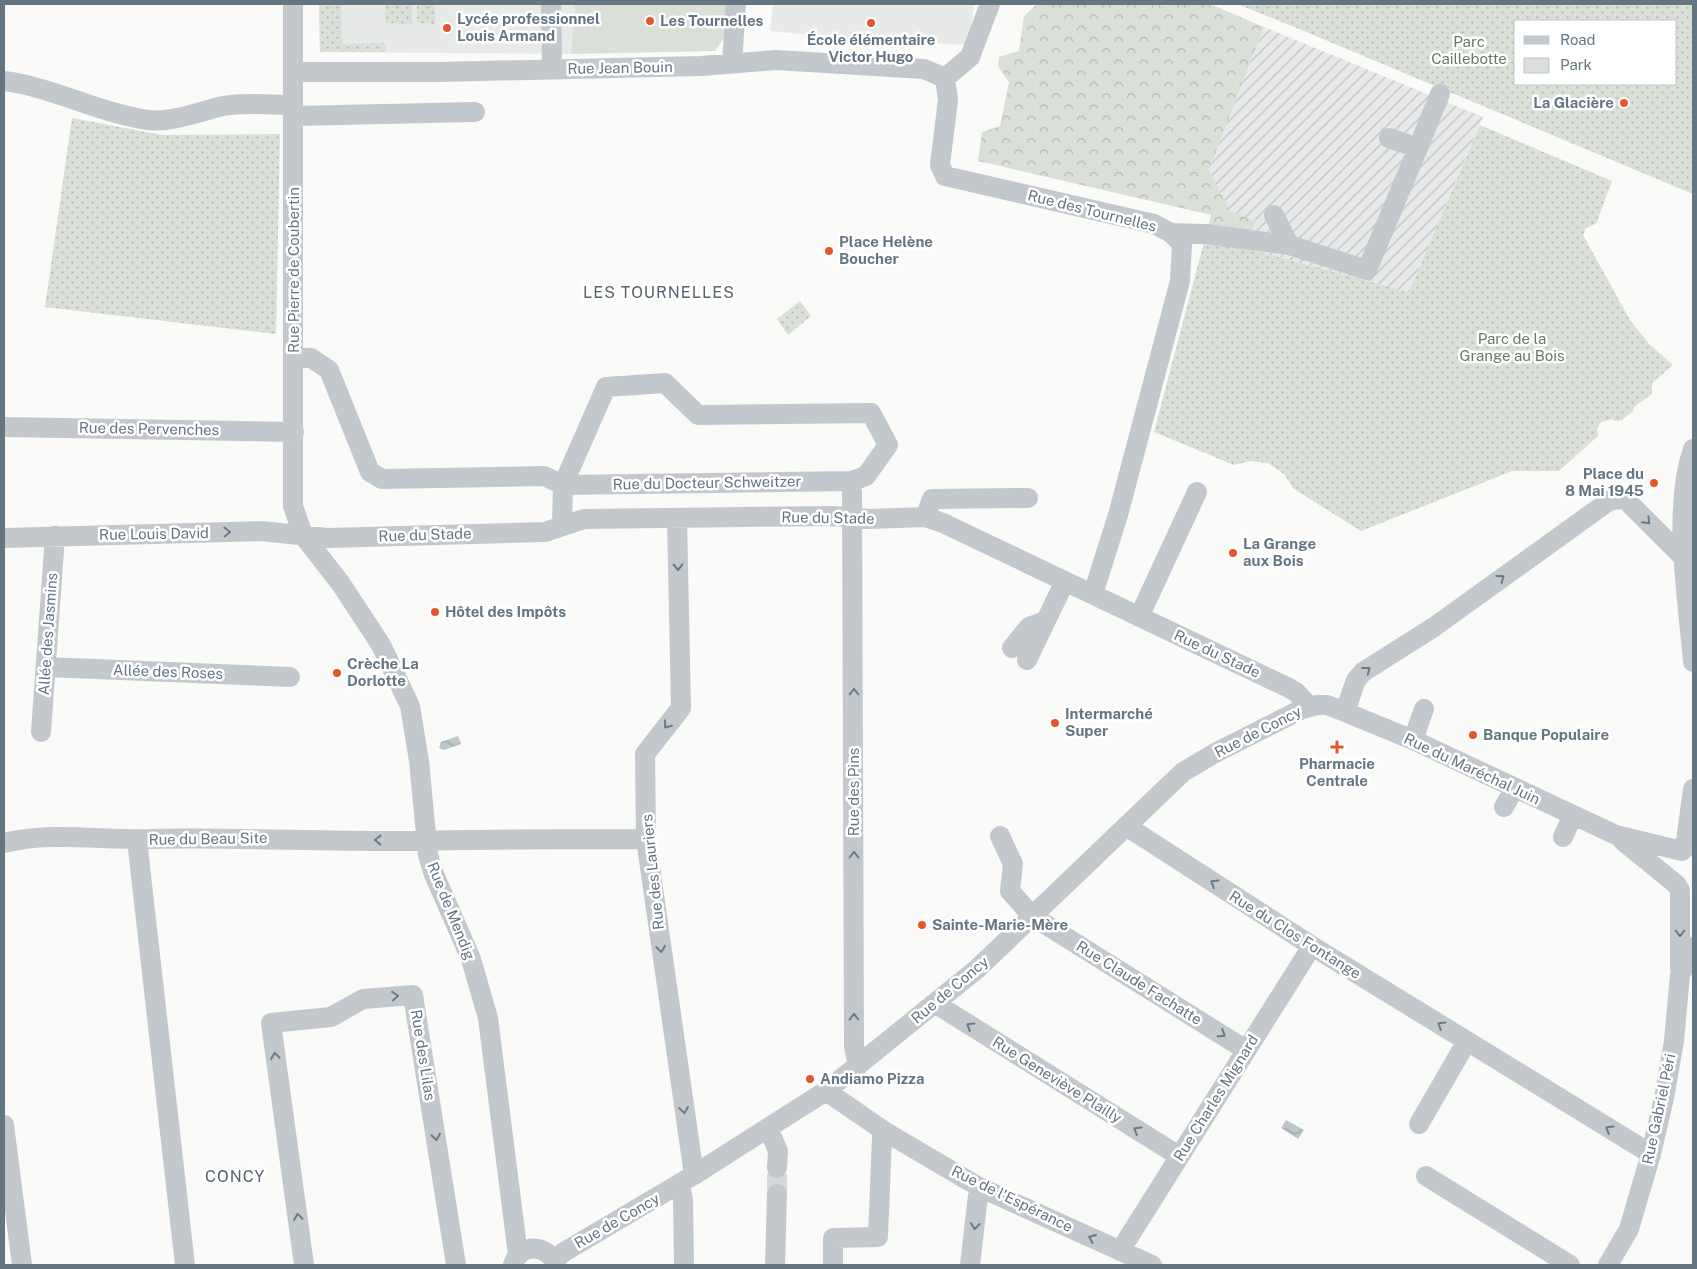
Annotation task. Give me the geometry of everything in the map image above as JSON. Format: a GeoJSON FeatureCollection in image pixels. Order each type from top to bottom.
{"type":"FeatureCollection","features":[{"type":"Feature","properties":{"kind":"street","name":"Rue Pierre de Coubertin"},"geometry":{"type":"LineString","coordinates":[[294,4],[293,506],[303,535]]}},
{"type":"Feature","properties":{"kind":"street"},"geometry":{"type":"LineString","coordinates":[[551,4],[552,70]]}},
{"type":"Feature","properties":{"kind":"street"},"geometry":{"type":"LineString","coordinates":[[732,63],[736,4]]}},
{"type":"Feature","properties":{"kind":"street"},"geometry":{"type":"LineString","coordinates":[[945,78],[970,57],[990,4]]}},
{"type":"Feature","properties":{"kind":"street","name":"Rue Jean Bouin"},"geometry":{"type":"LineString","coordinates":[[293,72],[552,70],[701,66],[776,60],[924,69],[945,78]]}},
{"type":"Feature","properties":{"kind":"street","name":"Rue des Tournelles"},"geometry":{"type":"LineString","coordinates":[[945,78],[948,100],[940,165],[946,176],[1154,224],[1172,233],[1182,244],[1181,275],[1118,515],[1093,594]]}},
{"type":"Feature","properties":{"kind":"street"},"geometry":{"type":"LineString","coordinates":[[4,81],[22,83],[108,112],[151,120],[198,114],[225,106],[293,111],[475,112]]}},
{"type":"Feature","properties":{"kind":"street"},"geometry":{"type":"LineString","coordinates":[[1172,233],[1206,234],[1289,245],[1367,270],[1440,94]]}},
{"type":"Feature","properties":{"kind":"street"},"geometry":{"type":"LineString","coordinates":[[1389,138],[1418,148]]}},
{"type":"Feature","properties":{"kind":"street"},"geometry":{"type":"LineString","coordinates":[[1274,215],[1289,245]]}},
{"type":"Feature","properties":{"kind":"street","name":"Rue du Docteur Schweitzer"},"geometry":{"type":"LineString","coordinates":[[294,356],[311,358],[329,370],[370,472],[382,479],[544,476],[563,485],[852,482]]}},
{"type":"Feature","properties":{"kind":"street"},"geometry":{"type":"LineString","coordinates":[[562,526],[563,485],[606,387],[665,383],[698,415],[870,413],[888,444],[866,476],[852,482],[853,518]]}},
{"type":"Feature","properties":{"kind":"street","name":"Rue des Pervenches"},"geometry":{"type":"LineString","coordinates":[[4,427],[294,432]]}},
{"type":"Feature","properties":{"kind":"street"},"geometry":{"type":"LineString","coordinates":[[1693,449],[1687,467],[1683,490],[1684,558],[1693,662]]}},
{"type":"Feature","properties":{"kind":"street"},"geometry":{"type":"LineString","coordinates":[[1139,617],[1197,492]]}},
{"type":"Feature","properties":{"kind":"street"},"geometry":{"type":"LineString","coordinates":[[925,517],[932,499],[1028,498]]}},
{"type":"Feature","properties":{"kind":"street"},"geometry":{"type":"LineString","coordinates":[[1327,708],[1363,672],[1434,626],[1609,501],[1626,500],[1684,558]]}},
{"type":"Feature","properties":{"kind":"street","name":"Rue du Stade"},"geometry":{"type":"LineString","coordinates":[[303,535],[328,538],[544,532],[584,519],[870,519],[925,517],[943,523],[1093,594],[1327,708]]}},
{"type":"Feature","properties":{"kind":"street","name":"Rue des Pins"},"geometry":{"type":"LineString","coordinates":[[853,518],[854,1037],[858,1066]]}},
{"type":"Feature","properties":{"kind":"street","name":"Rue des Lauriers"},"geometry":{"type":"LineString","coordinates":[[677,519],[681,708],[645,754],[646,839],[687,1179],[683,1201],[684,1265]]}},
{"type":"Feature","properties":{"kind":"street","name":"Rue Louis David"},"geometry":{"type":"LineString","coordinates":[[4,538],[260,531],[303,535]]}},
{"type":"Feature","properties":{"kind":"street","name":"Rue de Mendig"},"geometry":{"type":"LineString","coordinates":[[303,535],[371,628],[403,688],[414,723],[427,840],[433,872],[472,959],[488,1018],[516,1260]]}},
{"type":"Feature","properties":{"kind":"street","name":"Allée des Jasmins"},"geometry":{"type":"LineString","coordinates":[[41,732],[55,536]]}},
{"type":"Feature","properties":{"kind":"street"},"geometry":{"type":"LineString","coordinates":[[1019,654],[1029,627],[1043,622],[1065,581]]}},
{"type":"Feature","properties":{"kind":"street","name":"Allée des Roses"},"geometry":{"type":"LineString","coordinates":[[46,667],[290,677]]}},
{"type":"Feature","properties":{"kind":"street","name":"Rue de Concy"},"geometry":{"type":"LineString","coordinates":[[516,1260],[535,1248],[546,1252],[555,1263],[564,1252],[687,1179],[826,1091],[978,969],[1183,772],[1280,719],[1327,708]]}},
{"type":"Feature","properties":{"kind":"street","name":"Rue du Maréchal Juin"},"geometry":{"type":"LineString","coordinates":[[1327,708],[1413,740],[1514,789],[1616,835],[1687,847]]}},
{"type":"Feature","properties":{"kind":"street"},"geometry":{"type":"LineString","coordinates":[[1413,740],[1424,709]]}},
{"type":"Feature","properties":{"kind":"street"},"geometry":{"type":"LineString","coordinates":[[1504,807],[1514,789]]}},
{"type":"Feature","properties":{"kind":"street"},"geometry":{"type":"LineString","coordinates":[[1680,975],[1684,892],[1675,868],[1687,847],[1693,789]]}},
{"type":"Feature","properties":{"kind":"street"},"geometry":{"type":"LineString","coordinates":[[1563,837],[1573,816]]}},
{"type":"Feature","properties":{"kind":"street","name":"Rue du Clos Fontange"},"geometry":{"type":"LineString","coordinates":[[1126,826],[1312,946],[1651,1154]]}},
{"type":"Feature","properties":{"kind":"street","name":"Rue du Maréchal Juin"},"geometry":{"type":"LineString","coordinates":[[1616,835],[1684,892]]}},
{"type":"Feature","properties":{"kind":"street"},"geometry":{"type":"LineString","coordinates":[[4,843],[24,838],[62,836],[138,840]]}},
{"type":"Feature","properties":{"kind":"street","name":"Rue Claude Fachatte"},"geometry":{"type":"LineString","coordinates":[[1000,836],[1013,864],[1010,891],[1032,916],[1246,1050]]}},
{"type":"Feature","properties":{"kind":"street","name":"Rue du Beau Site"},"geometry":{"type":"LineString","coordinates":[[185,1265],[138,840],[226,837],[427,840],[646,839]]}},
{"type":"Feature","properties":{"kind":"street","name":"Rue Charles Mignard"},"geometry":{"type":"LineString","coordinates":[[1120,1251],[1312,946]]}},
{"type":"Feature","properties":{"kind":"street","name":"Rue Gabriel Péri"},"geometry":{"type":"LineString","coordinates":[[1608,1265],[1629,1229],[1651,1154],[1664,1098],[1674,1041],[1680,975],[1693,947]]}},
{"type":"Feature","properties":{"kind":"street","name":"Rue des Lilas"},"geometry":{"type":"LineString","coordinates":[[304,1265],[271,1023],[331,1017],[363,999],[413,995],[456,1265]]}},
{"type":"Feature","properties":{"kind":"street","name":"Rue Geneviève Plailly"},"geometry":{"type":"LineString","coordinates":[[936,1004],[1179,1156]]}},
{"type":"Feature","properties":{"kind":"street"},"geometry":{"type":"LineString","coordinates":[[1419,1124],[1467,1041]]}},
{"type":"Feature","properties":{"kind":"street","name":"Rue de l'Espérance"},"geometry":{"type":"LineString","coordinates":[[826,1091],[884,1131],[979,1187],[1152,1265]]}},
{"type":"Feature","properties":{"kind":"street"},"geometry":{"type":"LineString","coordinates":[[4,1126],[22,1265]]}},
{"type":"Feature","properties":{"kind":"street"},"geometry":{"type":"LineString","coordinates":[[768,1128],[778,1151],[777,1168]]}},
{"type":"Feature","properties":{"kind":"street"},"geometry":{"type":"LineString","coordinates":[[833,1265],[833,1238],[878,1236],[882,1137],[884,1131]]}},
{"type":"Feature","properties":{"kind":"street"},"geometry":{"type":"LineString","coordinates":[[1426,1176],[1570,1265]]}},
{"type":"Feature","properties":{"kind":"street"},"geometry":{"type":"LineString","coordinates":[[970,1265],[979,1187]]}},
{"type":"Feature","properties":{"kind":"street"},"geometry":{"type":"LineString","coordinates":[[775,1265],[777,1194]]}},
{"type":"Feature","properties":{"kind":"shaded area","name":"Lycée professionnel Louis Armand"},"geometry":{"type":"Polygon","coordinates":[[[319,4],[575,4],[571,54],[320,52],[319,4]]]}},
{"type":"Feature","properties":{"kind":"shaded area","name":"École élémentaire Victor Hugo"},"geometry":{"type":"Polygon","coordinates":[[[773,4],[974,4],[969,45],[851,39],[770,31],[773,4]]]}},
{"type":"Feature","properties":{"kind":"shaded area"},"geometry":{"type":"Polygon","coordinates":[[[1264,27],[1483,117],[1409,292],[1252,250],[1208,227],[1256,221],[1230,211],[1209,170],[1264,27]]]}},
{"type":"Feature","properties":{"kind":"green space"},"geometry":{"type":"Polygon","coordinates":[[[319,4],[341,4],[342,44],[385,43],[386,52],[320,52],[319,4]]]}},
{"type":"Feature","properties":{"kind":"green space"},"geometry":{"type":"Polygon","coordinates":[[[385,4],[412,4],[412,24],[385,23],[385,4]]]}},
{"type":"Feature","properties":{"kind":"green space"},"geometry":{"type":"Polygon","coordinates":[[[417,4],[435,4],[435,24],[417,23],[417,4]]]}},
{"type":"Feature","properties":{"kind":"green space","name":"Les Tournelles"},"geometry":{"type":"Polygon","coordinates":[[[575,4],[728,4],[724,38],[715,51],[571,54],[575,4]]]}},
{"type":"Feature","properties":{"kind":"green space"},"geometry":{"type":"Polygon","coordinates":[[[1037,4],[1210,4],[1264,27],[1209,170],[1230,211],[1256,221],[1249,236],[1208,227],[1211,215],[978,161],[982,132],[1000,126],[1009,82],[998,66],[999,57],[1019,51],[1024,16],[1037,4]]]}},
{"type":"Feature","properties":{"kind":"green space","name":"Parc Caillebotte"},"geometry":{"type":"Polygon","coordinates":[[[1237,4],[1693,4],[1693,194],[1299,29],[1237,4]]]}},
{"type":"Feature","properties":{"kind":"green space"},"geometry":{"type":"Polygon","coordinates":[[[72,118],[162,135],[280,134],[276,334],[45,307],[72,118]]]}},
{"type":"Feature","properties":{"kind":"green space","name":"Parc de la Grange au Bois"},"geometry":{"type":"Polygon","coordinates":[[[1480,125],[1612,181],[1596,224],[1586,228],[1583,235],[1630,320],[1649,344],[1673,365],[1652,383],[1652,394],[1634,407],[1633,411],[1622,420],[1615,421],[1612,419],[1601,422],[1597,428],[1598,436],[1559,471],[1512,471],[1361,531],[1294,489],[1284,474],[1268,463],[1250,461],[1234,465],[1154,432],[1204,242],[1252,250],[1409,292],[1480,125]]]}},
{"type":"Feature","properties":{"kind":"green space"},"geometry":{"type":"Polygon","coordinates":[[[800,301],[811,316],[788,335],[777,319],[800,301]]]}},
{"type":"Feature","properties":{"kind":"water"},"geometry":{"type":"Polygon","coordinates":[[[458,736],[461,744],[444,750],[439,748],[441,742],[458,736]]]}},
{"type":"Feature","properties":{"kind":"water"},"geometry":{"type":"Polygon","coordinates":[[[1286,1120],[1304,1130],[1298,1139],[1281,1128],[1286,1120]]]}},
{"type":"Feature","properties":{"kind":"tunnel"},"geometry":{"type":"LineString","coordinates":[[777,1168],[777,1194]]}},
{"type":"Feature","properties":{"kind":"place","name":"Les Tournelles"},"geometry":{"type":"Point","coordinates":[650,21]}},
{"type":"Feature","properties":{"kind":"place","name":"École élémentaire Victor Hugo"},"geometry":{"type":"Point","coordinates":[871,23]}},
{"type":"Feature","properties":{"kind":"place","name":"Lycée professionnel Louis Armand"},"geometry":{"type":"Point","coordinates":[447,28]}},
{"type":"Feature","properties":{"kind":"place","name":"La Glacière"},"geometry":{"type":"Point","coordinates":[1624,103]}},
{"type":"Feature","properties":{"kind":"place","name":"Place Helène Boucher"},"geometry":{"type":"Point","coordinates":[829,251]}},
{"type":"Feature","properties":{"kind":"place","name":"Place du 8 Mai 1945"},"geometry":{"type":"Point","coordinates":[1654,483]}},
{"type":"Feature","properties":{"kind":"place","name":"La Grange aux Bois"},"geometry":{"type":"Point","coordinates":[1233,553]}},
{"type":"Feature","properties":{"kind":"place","name":"Hôtel des Impôts"},"geometry":{"type":"Point","coordinates":[435,612]}},
{"type":"Feature","properties":{"kind":"place","name":"Crèche La Dorlotte"},"geometry":{"type":"Point","coordinates":[337,673]}},
{"type":"Feature","properties":{"kind":"place","name":"Intermarché Super"},"geometry":{"type":"Point","coordinates":[1055,723]}},
{"type":"Feature","properties":{"kind":"place","name":"Banque Populaire"},"geometry":{"type":"Point","coordinates":[1473,735]}},
{"type":"Feature","properties":{"kind":"place","name":"Pharmacie Centrale"},"geometry":{"type":"Point","coordinates":[1337,747]}},
{"type":"Feature","properties":{"kind":"place","name":"Sainte-Marie-Mère"},"geometry":{"type":"Point","coordinates":[922,925]}},
{"type":"Feature","properties":{"kind":"place","name":"Andiamo Pizza"},"geometry":{"type":"Point","coordinates":[810,1079]}},
{"type":"Feature","properties":{"kind":"district","name":"LES TOURNELLES"},"geometry":{"type":"Point","coordinates":[659,292]}},
{"type":"Feature","properties":{"kind":"district","name":"CONCY"},"geometry":{"type":"Point","coordinates":[235,1176]}}]}
